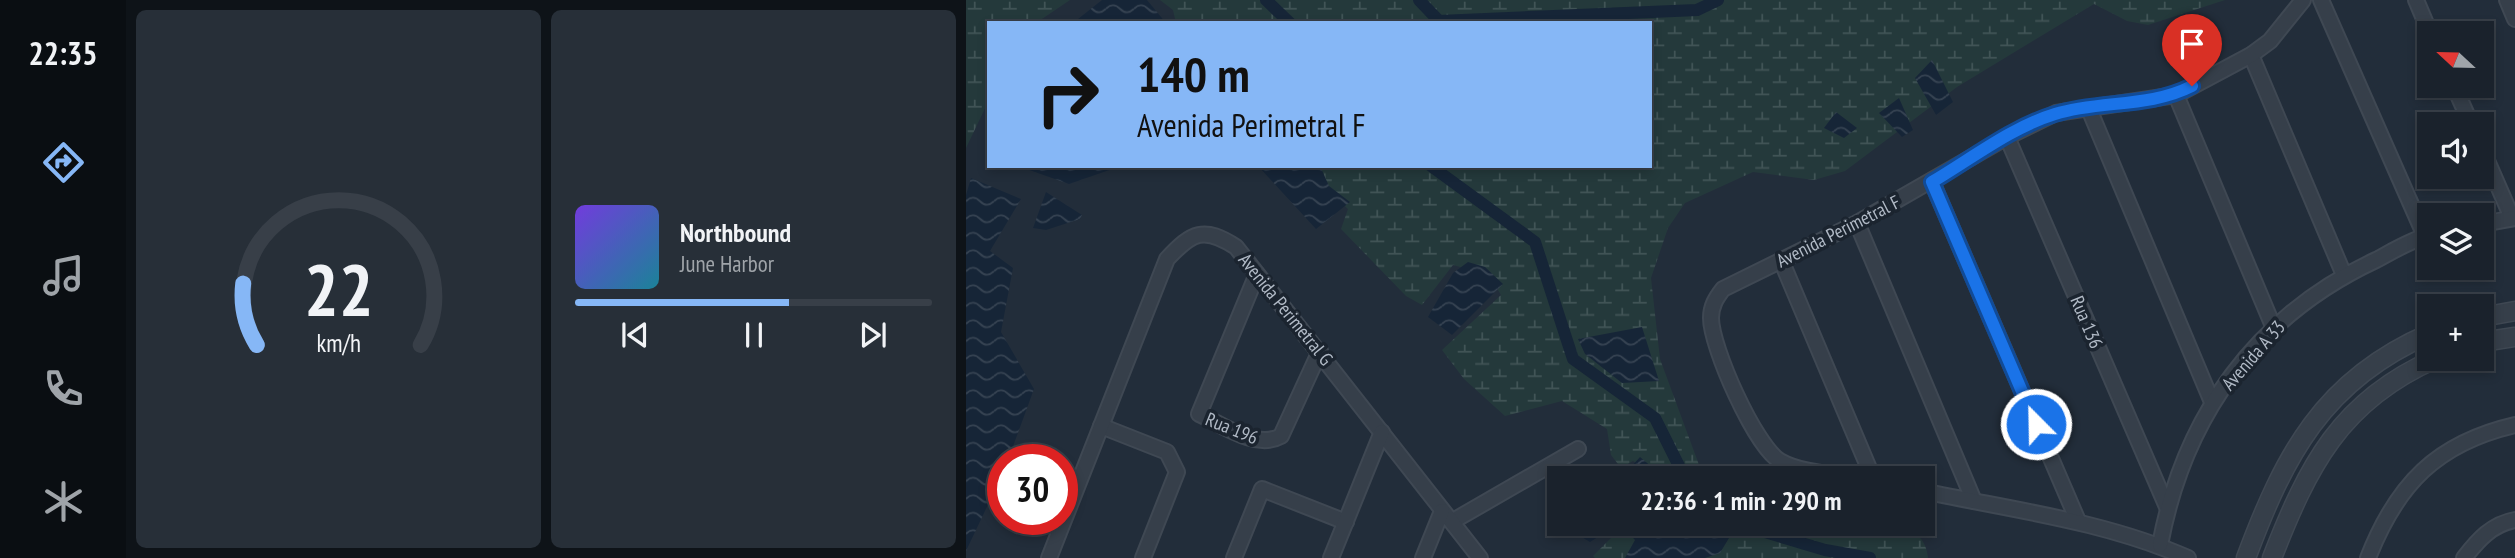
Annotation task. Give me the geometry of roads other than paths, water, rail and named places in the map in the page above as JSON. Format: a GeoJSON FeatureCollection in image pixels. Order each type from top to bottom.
{"type":"FeatureCollection","features":[{"type":"Feature","properties":{"kind":"street","name":"Avenida Perimetral F"},"geometry":{"type":"LineString","coordinates":[[1800,466],[1781,462],[1764,449],[1715,341],[1711,318],[1713,303],[1723,289],[1857,223],[2007,137],[2056,113],[2176,95],[2251,55],[2270,41],[2303,0]]}},
{"type":"Feature","properties":{"kind":"street"},"geometry":{"type":"LineString","coordinates":[[2321,0],[2417,213]]}},
{"type":"Feature","properties":{"kind":"street"},"geometry":{"type":"LineString","coordinates":[[2416,0],[2425,21]]}},
{"type":"Feature","properties":{"kind":"street"},"geometry":{"type":"LineString","coordinates":[[2507,0],[2515,19]]}},
{"type":"Feature","properties":{"kind":"street"},"geometry":{"type":"LineString","coordinates":[[2251,55],[2344,275]]}},
{"type":"Feature","properties":{"kind":"street"},"geometry":{"type":"LineString","coordinates":[[2176,95],[2273,326]]}},
{"type":"Feature","properties":{"kind":"street"},"geometry":{"type":"LineString","coordinates":[[2089,109],[2212,402]]}},
{"type":"Feature","properties":{"kind":"street","name":"Rua 136"},"geometry":{"type":"LineString","coordinates":[[2007,137],[2167,507]]}},
{"type":"Feature","properties":{"kind":"street"},"geometry":{"type":"LineString","coordinates":[[2494,176],[2513,218],[2494,222]]}},
{"type":"Feature","properties":{"kind":"street"},"geometry":{"type":"LineString","coordinates":[[1932,182],[2078,521]]}},
{"type":"Feature","properties":{"kind":"street"},"geometry":{"type":"LineString","coordinates":[[1857,223],[1973,501]]}},
{"type":"Feature","properties":{"kind":"street","name":"Avenida Perimetral G"},"geometry":{"type":"LineString","coordinates":[[1049,558],[1167,259],[1182,243],[1197,233],[1223,238],[1236,247],[1480,558]]}},
{"type":"Feature","properties":{"kind":"street","name":"Avenida A 33"},"geometry":{"type":"LineString","coordinates":[[2160,545],[2167,507],[2212,402],[2273,326],[2344,275],[2417,240]]}},
{"type":"Feature","properties":{"kind":"street"},"geometry":{"type":"LineString","coordinates":[[1781,260],[1868,466]]}},
{"type":"Feature","properties":{"kind":"street","name":"Rua 196"},"geometry":{"type":"LineString","coordinates":[[1257,274],[1199,414],[1261,442],[1272,441],[1281,436],[1320,351]]}},
{"type":"Feature","properties":{"kind":"street"},"geometry":{"type":"LineString","coordinates":[[2494,315],[2515,311]]}},
{"type":"Feature","properties":{"kind":"street"},"geometry":{"type":"LineString","coordinates":[[2494,340],[2515,337]]}},
{"type":"Feature","properties":{"kind":"street"},"geometry":{"type":"LineString","coordinates":[[2246,558],[2264,509],[2296,444],[2314,419],[2343,390],[2385,357],[2417,340]]}},
{"type":"Feature","properties":{"kind":"street"},"geometry":{"type":"LineString","coordinates":[[2272,558],[2319,454],[2336,431],[2392,382],[2417,369]]}},
{"type":"Feature","properties":{"kind":"street"},"geometry":{"type":"LineString","coordinates":[[2368,558],[2397,502],[2434,461],[2453,446],[2474,436],[2515,425]]}},
{"type":"Feature","properties":{"kind":"street"},"geometry":{"type":"LineString","coordinates":[[1101,426],[1167,452],[1177,472],[1143,558]]}},
{"type":"Feature","properties":{"kind":"street"},"geometry":{"type":"LineString","coordinates":[[1331,558],[1382,432]]}},
{"type":"Feature","properties":{"kind":"street"},"geometry":{"type":"LineString","coordinates":[[1423,558],[1448,516],[1578,449]]}},
{"type":"Feature","properties":{"kind":"street"},"geometry":{"type":"LineString","coordinates":[[1234,558],[1262,489],[1346,522]]}},
{"type":"Feature","properties":{"kind":"street"},"geometry":{"type":"LineString","coordinates":[[1935,493],[2078,521],[2160,545],[2188,558]]}},
{"type":"Feature","properties":{"kind":"street"},"geometry":{"type":"LineString","coordinates":[[2264,509],[2288,518]]}},
{"type":"Feature","properties":{"kind":"street"},"geometry":{"type":"LineString","coordinates":[[2464,558],[2477,541],[2495,527],[2515,520]]}},
{"type":"Feature","properties":{"kind":"water"},"geometry":{"type":"Polygon","coordinates":[[[1102,0],[1147,0],[1164,21],[1076,21],[1102,0]]]}},
{"type":"Feature","properties":{"kind":"water"},"geometry":{"type":"Polygon","coordinates":[[[1932,60],[1953,102],[1936,115],[1915,78],[1932,60]]]}},
{"type":"Feature","properties":{"kind":"water"},"geometry":{"type":"Polygon","coordinates":[[[1899,98],[1913,130],[1902,137],[1879,113],[1899,98]]]}},
{"type":"Feature","properties":{"kind":"water"},"geometry":{"type":"Polygon","coordinates":[[[1836,112],[1857,128],[1844,138],[1824,128],[1836,112]]]}},
{"type":"Feature","properties":{"kind":"water"},"geometry":{"type":"Polygon","coordinates":[[[1024,168],[1115,168],[1069,184],[1024,168]]]}},
{"type":"Feature","properties":{"kind":"water"},"geometry":{"type":"Polygon","coordinates":[[[1260,168],[1321,168],[1329,186],[1350,202],[1316,229],[1260,168]]]}},
{"type":"Feature","properties":{"kind":"water"},"geometry":{"type":"Polygon","coordinates":[[[971,178],[1021,199],[990,251],[1013,268],[1001,332],[1034,389],[1014,444],[987,444],[987,507],[966,551],[966,195],[971,178]]]}},
{"type":"Feature","properties":{"kind":"water"},"geometry":{"type":"Polygon","coordinates":[[[1046,192],[1082,215],[1080,219],[1046,230],[1033,228],[1046,192]]]}},
{"type":"Feature","properties":{"kind":"water"},"geometry":{"type":"Polygon","coordinates":[[[1468,262],[1485,267],[1503,284],[1452,335],[1428,317],[1453,273],[1468,262]]]}},
{"type":"Feature","properties":{"kind":"water"},"geometry":{"type":"Polygon","coordinates":[[[1642,327],[1659,381],[1622,383],[1585,354],[1578,339],[1642,327]]]}},
{"type":"Feature","properties":{"kind":"water"},"geometry":{"type":"Polygon","coordinates":[[[1640,457],[1651,466],[1632,466],[1640,457]]]}},
{"type":"Feature","properties":{"kind":"water"},"geometry":{"type":"Polygon","coordinates":[[[1580,536],[1600,536],[1590,542],[1580,536]]]}},
{"type":"Feature","properties":{"kind":"water"},"geometry":{"type":"Polygon","coordinates":[[[1631,536],[1730,536],[1720,553],[1705,558],[1625,558],[1635,540],[1631,536]]]}},
{"type":"Feature","properties":{"kind":"waterway"},"geometry":{"type":"LineString","coordinates":[[1266,0],[1288,21]]}},
{"type":"Feature","properties":{"kind":"waterway"},"geometry":{"type":"LineString","coordinates":[[1419,0],[1439,21],[1697,10],[1718,0]]}},
{"type":"Feature","properties":{"kind":"waterway"},"geometry":{"type":"LineString","coordinates":[[1434,168],[1535,242],[1573,359],[1655,418],[1679,466]]}},
{"type":"Feature","properties":{"kind":"waterway"},"geometry":{"type":"LineString","coordinates":[[1778,536],[1825,550],[1870,558]]}}]}
